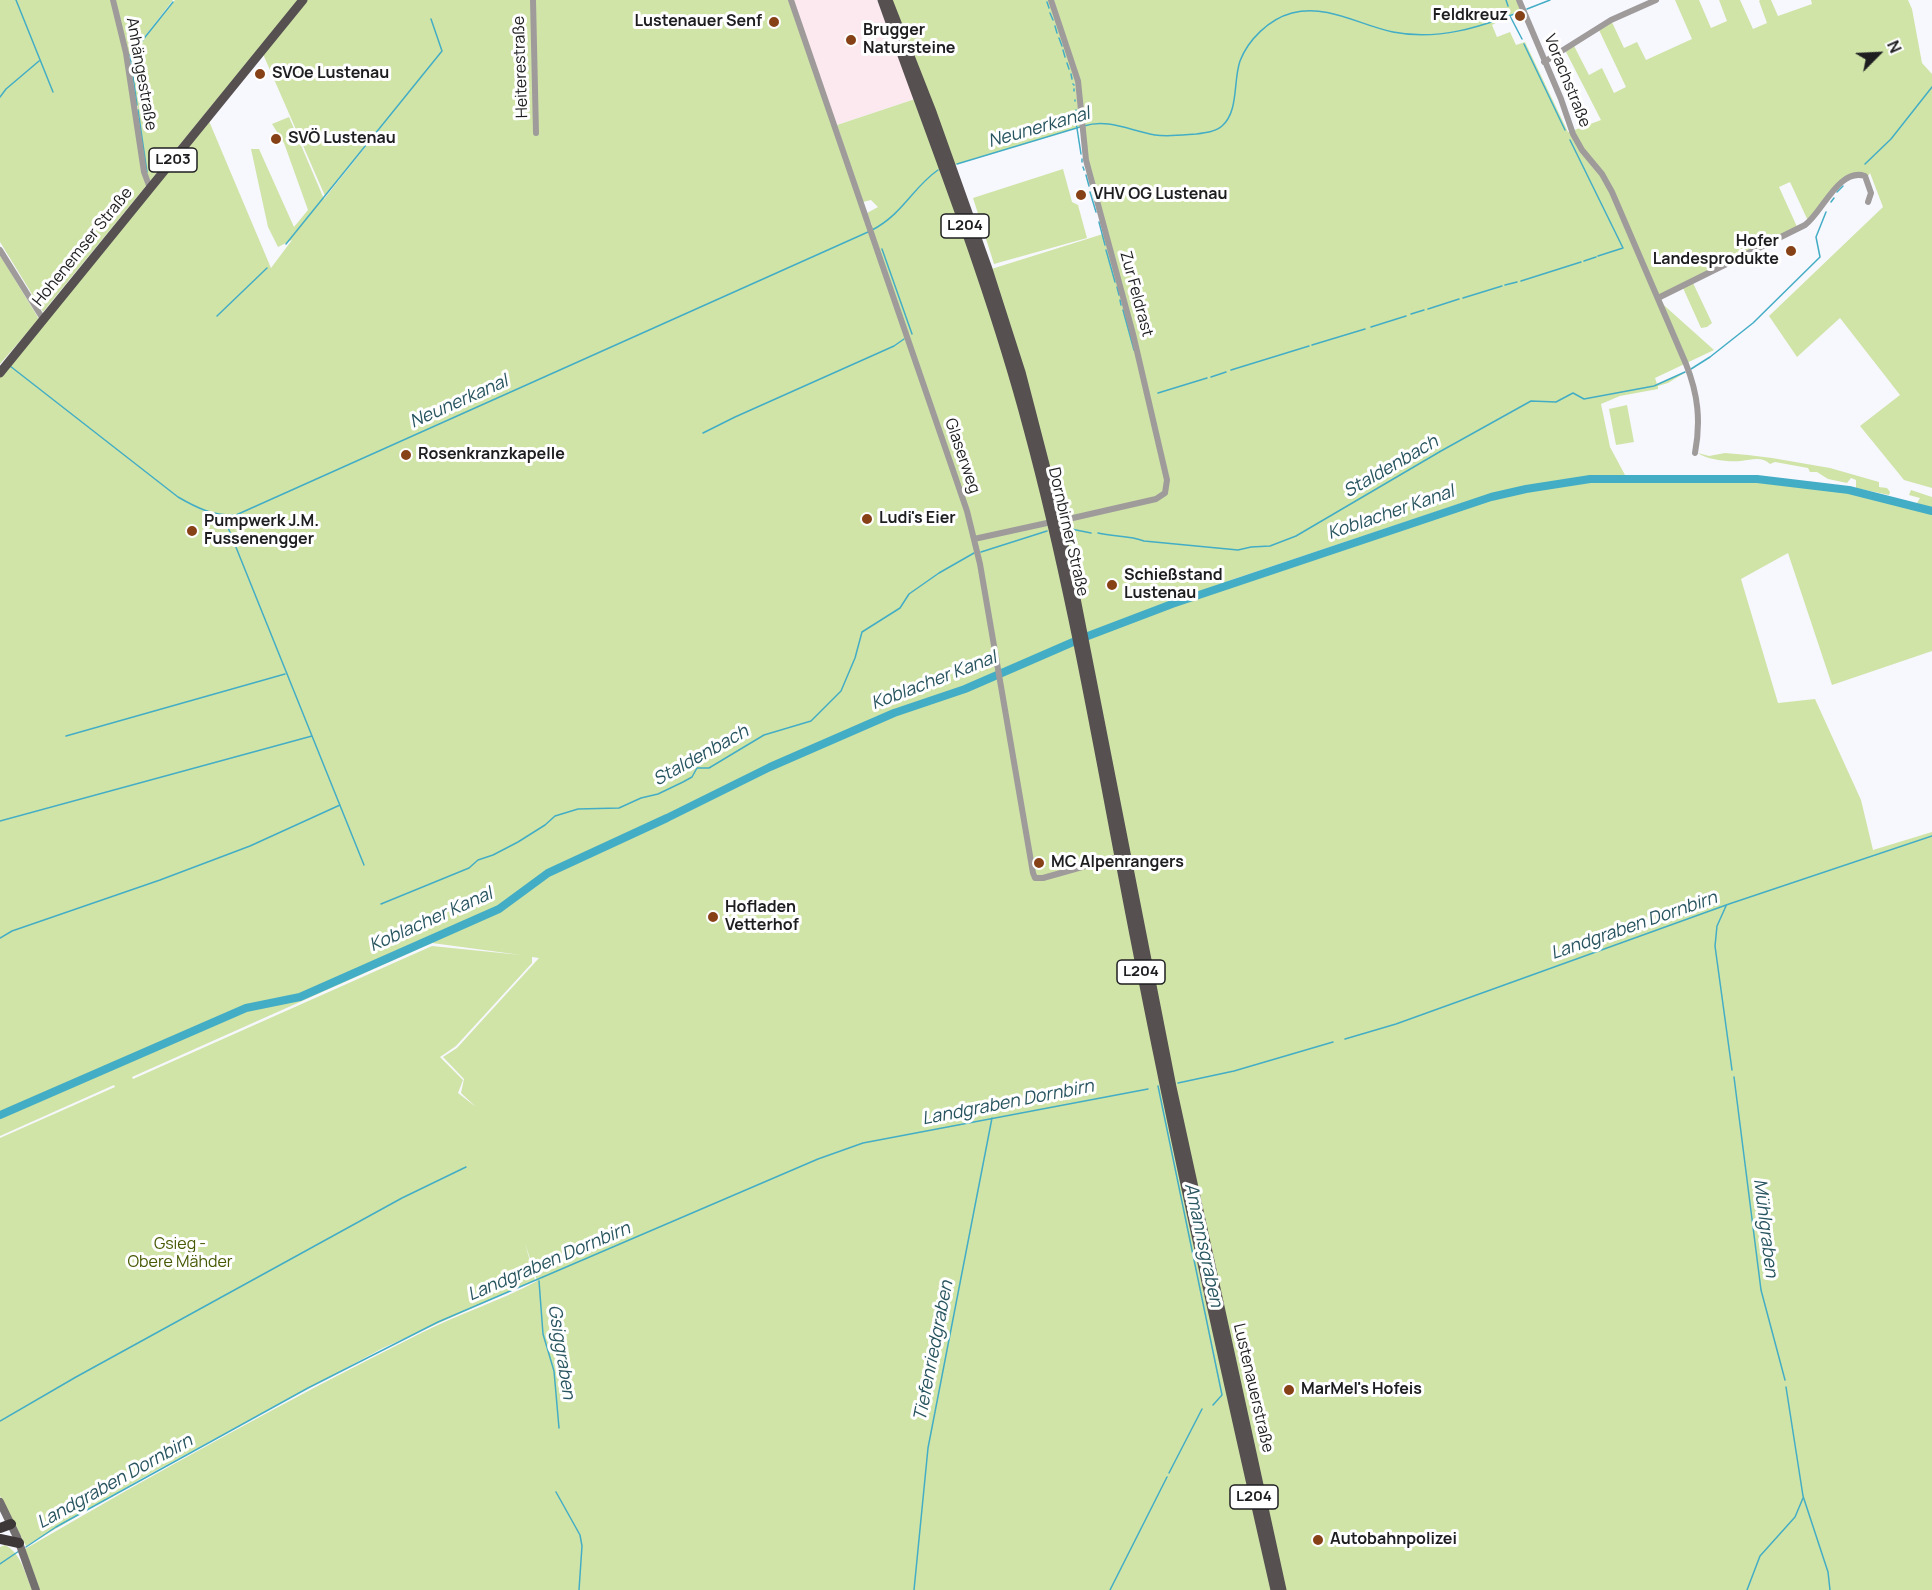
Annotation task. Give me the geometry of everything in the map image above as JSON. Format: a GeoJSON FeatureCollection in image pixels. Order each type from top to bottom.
{"type":"FeatureCollection","features":[{"type":"Feature","properties":{"kind":"highway"},"geometry":{"type":"LineString","coordinates":[[0,1528],[11,1524]]}},
{"type":"Feature","properties":{"kind":"highway"},"geometry":{"type":"LineString","coordinates":[[0,1539],[21,1547]]}},
{"type":"Feature","properties":{"kind":"main road","name":"Hohenemser Straße"},"geometry":{"type":"LineString","coordinates":[[5,367],[303,0]]}},
{"type":"Feature","properties":{"kind":"main road","name":"Dornbirner Straße"},"geometry":{"type":"LineString","coordinates":[[882,0],[957,202],[1000,330],[1040,472],[1078,627]]}},
{"type":"Feature","properties":{"kind":"main road","name":"Dornbirner Straße"},"geometry":{"type":"LineString","coordinates":[[888,0],[962,195],[1006,325],[1049,480],[1168,1087]]}},
{"type":"Feature","properties":{"kind":"main road","name":"Lustenauerstraße"},"geometry":{"type":"LineString","coordinates":[[1168,1087],[1275,1590]]}},
{"type":"Feature","properties":{"kind":"main road","name":"Lustenauerstraße"},"geometry":{"type":"LineString","coordinates":[[1168,1087],[1282,1590]]}},
{"type":"Feature","properties":{"kind":"main road"},"geometry":{"type":"LineString","coordinates":[[0,1502],[21,1547],[36,1590]]}},
{"type":"Feature","properties":{"kind":"street","name":"Anhängestraße"},"geometry":{"type":"LineString","coordinates":[[113,0],[126,52],[144,172],[150,188]]}},
{"type":"Feature","properties":{"kind":"street","name":"Heiterestraße"},"geometry":{"type":"LineString","coordinates":[[533,0],[536,133]]}},
{"type":"Feature","properties":{"kind":"street","name":"Glaserweg"},"geometry":{"type":"LineString","coordinates":[[792,0],[967,511],[1035,878],[1043,878],[1092,862],[1123,855]]}},
{"type":"Feature","properties":{"kind":"street","name":"Zur Feldrast"},"geometry":{"type":"LineString","coordinates":[[1051,0],[1078,81],[1086,160],[1144,377],[1167,480],[1167,488],[1162,497],[1064,520]]}},
{"type":"Feature","properties":{"kind":"street"},"geometry":{"type":"LineString","coordinates":[[1544,62],[1611,20],[1656,0]]}},
{"type":"Feature","properties":{"kind":"street","name":"Vorachstraße"},"geometry":{"type":"LineString","coordinates":[[1520,3],[1561,99],[1572,134],[1602,174],[1612,192],[1695,390],[1698,416],[1695,453]]}},
{"type":"Feature","properties":{"kind":"street"},"geometry":{"type":"LineString","coordinates":[[1658,298],[1805,225],[1812,219],[1827,196],[1848,178],[1861,174],[1865,176],[1871,193],[1868,202]]}},
{"type":"Feature","properties":{"kind":"street"},"geometry":{"type":"LineString","coordinates":[[0,250],[43,320]]}},
{"type":"Feature","properties":{"kind":"street"},"geometry":{"type":"LineString","coordinates":[[974,539],[1047,523]]}},
{"type":"Feature","properties":{"kind":"shaded area"},"geometry":{"type":"Polygon","coordinates":[[[492,0],[877,0],[915,99],[833,126],[492,0]]]}},
{"type":"Feature","properties":{"kind":"green space"},"geometry":{"type":"Polygon","coordinates":[[[0,0],[173,0],[138,45],[175,0],[298,0],[43,312],[0,242],[0,0]],[[130,55],[126,60],[141,132],[130,55]]]}},
{"type":"Feature","properties":{"kind":"green space","name":"Gsieg - Obere Mähder"},"geometry":{"type":"Polygon","coordinates":[[[306,0],[791,0],[868,227],[872,225],[867,213],[878,207],[871,200],[863,202],[837,125],[915,99],[985,271],[1103,234],[1098,199],[1086,151],[1079,81],[1054,0],[1517,0],[1521,9],[1492,25],[1497,37],[1510,32],[1516,45],[1525,42],[1568,132],[1573,135],[1572,131],[1601,120],[1565,50],[1573,44],[1589,75],[1602,68],[1614,93],[1626,87],[1598,28],[1611,20],[1624,48],[1637,42],[1646,60],[1692,39],[1675,0],[1699,0],[1711,28],[1727,21],[1719,0],[1740,0],[1753,29],[1767,23],[1760,0],[1771,0],[1778,16],[1812,4],[1811,0],[1908,0],[1912,9],[1922,63],[1932,74],[1932,488],[1904,480],[1860,426],[1900,395],[1840,318],[1797,357],[1769,316],[1883,207],[1870,173],[1868,176],[1862,172],[1841,183],[1809,223],[1790,182],[1779,187],[1798,229],[1658,298],[1619,205],[1599,171],[1623,218],[1657,299],[1714,350],[1655,378],[1657,384],[1686,372],[1658,386],[1658,389],[1620,396],[1601,404],[1610,447],[1625,475],[1574,478],[1520,487],[1471,500],[1234,579],[1072,639],[1074,644],[1233,585],[1474,505],[1531,490],[1571,484],[1682,481],[1774,483],[1848,493],[1932,513],[1932,651],[1832,685],[1788,553],[1741,579],[1778,703],[1815,699],[1861,800],[1873,850],[1932,832],[1932,1590],[40,1590],[25,1549],[321,1384],[435,1326],[537,1281],[525,1243],[535,1280],[383,1348],[146,1476],[26,1546],[0,1496],[0,1138],[115,1087],[114,1085],[0,1136],[0,374],[209,121],[271,268],[292,240],[278,247],[268,227],[251,149],[259,149],[294,227],[308,210],[284,143],[272,124],[289,117],[324,199],[395,110],[325,196],[263,54],[306,0]],[[432,943],[132,1077],[133,1079],[432,946],[521,955],[432,943]],[[532,957],[532,963],[456,1046],[440,1057],[463,1080],[458,1093],[476,1107],[461,1093],[464,1079],[443,1057],[457,1048],[539,958],[532,957]]]}},
{"type":"Feature","properties":{"kind":"green space"},"geometry":{"type":"Polygon","coordinates":[[[891,0],[1049,0],[1075,79],[1080,127],[954,165],[891,0]]]}},
{"type":"Feature","properties":{"kind":"green space"},"geometry":{"type":"Polygon","coordinates":[[[1063,169],[1072,202],[1078,205],[1087,238],[994,264],[973,198],[1063,169]]]}},
{"type":"Feature","properties":{"kind":"green space"},"geometry":{"type":"Polygon","coordinates":[[[0,255],[39,319],[0,364],[0,255]]]}},
{"type":"Feature","properties":{"kind":"green space"},"geometry":{"type":"Polygon","coordinates":[[[1693,283],[1712,323],[1707,327],[1701,328],[1683,288],[1693,283]]]}},
{"type":"Feature","properties":{"kind":"green space"},"geometry":{"type":"Polygon","coordinates":[[[1627,405],[1634,442],[1616,445],[1609,409],[1627,405]]]}},
{"type":"Feature","properties":{"kind":"green space"},"geometry":{"type":"Polygon","coordinates":[[[1698,453],[1709,456],[1725,453],[1748,455],[1830,468],[1879,482],[1879,487],[1887,488],[1890,492],[1889,495],[1856,488],[1856,480],[1851,478],[1847,483],[1828,479],[1817,472],[1810,472],[1808,468],[1775,462],[1770,464],[1760,459],[1718,460],[1698,453]]]}},
{"type":"Feature","properties":{"kind":"green space"},"geometry":{"type":"Polygon","coordinates":[[[1911,490],[1932,497],[1932,509],[1917,503],[1920,498],[1909,495],[1911,490]]]}},
{"type":"Feature","properties":{"kind":"green space"},"geometry":{"type":"Polygon","coordinates":[[[5,1545],[19,1558],[32,1590],[0,1590],[0,1547],[5,1545]]]}},
{"type":"Feature","properties":{"kind":"waterway"},"geometry":{"type":"LineString","coordinates":[[16,0],[53,92]]}},
{"type":"Feature","properties":{"kind":"waterway"},"geometry":{"type":"LineString","coordinates":[[1506,0],[1508,6]]}},
{"type":"Feature","properties":{"kind":"waterway","name":"Neunerkanal"},"geometry":{"type":"LineString","coordinates":[[1527,9],[1550,0]]}},
{"type":"Feature","properties":{"kind":"waterway"},"geometry":{"type":"LineString","coordinates":[[134,51],[173,2]]}},
{"type":"Feature","properties":{"kind":"waterway"},"geometry":{"type":"LineString","coordinates":[[1047,2],[1049,8]]}},
{"type":"Feature","properties":{"kind":"waterway","name":"Neunerkanal"},"geometry":{"type":"LineString","coordinates":[[1084,126],[1111,124],[1165,136],[1203,133],[1219,128],[1231,112],[1240,61],[1248,45],[1268,25],[1292,13],[1305,11],[1331,13],[1380,29],[1426,35],[1459,31],[1522,11]]}},
{"type":"Feature","properties":{"kind":"waterway"},"geometry":{"type":"LineString","coordinates":[[1050,13],[1053,20]]}},
{"type":"Feature","properties":{"kind":"waterway"},"geometry":{"type":"LineString","coordinates":[[1510,16],[1522,39]]}},
{"type":"Feature","properties":{"kind":"waterway"},"geometry":{"type":"LineString","coordinates":[[286,244],[442,51],[431,19]]}},
{"type":"Feature","properties":{"kind":"waterway"},"geometry":{"type":"LineString","coordinates":[[1055,26],[1057,33]]}},
{"type":"Feature","properties":{"kind":"waterway"},"geometry":{"type":"LineString","coordinates":[[1059,38],[1062,46]]}},
{"type":"Feature","properties":{"kind":"waterway"},"geometry":{"type":"LineString","coordinates":[[1524,44],[1565,130]]}},
{"type":"Feature","properties":{"kind":"waterway"},"geometry":{"type":"LineString","coordinates":[[1063,50],[1065,57]]}},
{"type":"Feature","properties":{"kind":"waterway"},"geometry":{"type":"LineString","coordinates":[[130,55],[137,105]]}},
{"type":"Feature","properties":{"kind":"waterway"},"geometry":{"type":"LineString","coordinates":[[0,97],[6,89],[39,61]]}},
{"type":"Feature","properties":{"kind":"waterway"},"geometry":{"type":"LineString","coordinates":[[1067,63],[1069,69]]}},
{"type":"Feature","properties":{"kind":"waterway"},"geometry":{"type":"LineString","coordinates":[[1071,74],[1072,79]]}},
{"type":"Feature","properties":{"kind":"waterway","name":"Staldenbach"},"geometry":{"type":"LineString","coordinates":[[1865,164],[1891,139],[1932,87]]}},
{"type":"Feature","properties":{"kind":"waterway"},"geometry":{"type":"LineString","coordinates":[[138,110],[147,172]]}},
{"type":"Feature","properties":{"kind":"waterway"},"geometry":{"type":"LineString","coordinates":[[1076,122],[1081,154]]}},
{"type":"Feature","properties":{"kind":"waterway","name":"Neunerkanal"},"geometry":{"type":"LineString","coordinates":[[957,164],[1080,127]]}},
{"type":"Feature","properties":{"kind":"waterway"},"geometry":{"type":"LineString","coordinates":[[1570,140],[1623,248],[1598,256]]}},
{"type":"Feature","properties":{"kind":"waterway","name":"Neunerkanal"},"geometry":{"type":"LineString","coordinates":[[872,230],[892,216],[921,184],[938,170]]}},
{"type":"Feature","properties":{"kind":"waterway"},"geometry":{"type":"LineString","coordinates":[[1086,175],[1089,186]]}},
{"type":"Feature","properties":{"kind":"waterway","name":"Staldenbach"},"geometry":{"type":"LineString","coordinates":[[1837,192],[1843,186]]}},
{"type":"Feature","properties":{"kind":"waterway"},"geometry":{"type":"LineString","coordinates":[[1090,192],[1096,212]]}},
{"type":"Feature","properties":{"kind":"waterway","name":"Staldenbach"},"geometry":{"type":"LineString","coordinates":[[1831,202],[1834,198]]}},
{"type":"Feature","properties":{"kind":"waterway","name":"Staldenbach"},"geometry":{"type":"LineString","coordinates":[[1691,369],[1753,323],[1820,257],[1816,237],[1826,212]]}},
{"type":"Feature","properties":{"kind":"waterway"},"geometry":{"type":"LineString","coordinates":[[1099,222],[1105,245]]}},
{"type":"Feature","properties":{"kind":"waterway","name":"Neunerkanal"},"geometry":{"type":"LineString","coordinates":[[10,366],[178,497],[206,510],[236,515],[868,232]]}},
{"type":"Feature","properties":{"kind":"waterway"},"geometry":{"type":"LineString","coordinates":[[882,249],[912,334]]}},
{"type":"Feature","properties":{"kind":"waterway"},"geometry":{"type":"LineString","coordinates":[[1106,250],[1115,282]]}},
{"type":"Feature","properties":{"kind":"waterway"},"geometry":{"type":"LineString","coordinates":[[1584,261],[1596,257]]}},
{"type":"Feature","properties":{"kind":"waterway"},"geometry":{"type":"LineString","coordinates":[[1521,281],[1581,262]]}},
{"type":"Feature","properties":{"kind":"waterway"},"geometry":{"type":"LineString","coordinates":[[217,316],[267,268]]}},
{"type":"Feature","properties":{"kind":"waterway"},"geometry":{"type":"LineString","coordinates":[[1505,285],[1517,282]]}},
{"type":"Feature","properties":{"kind":"waterway"},"geometry":{"type":"LineString","coordinates":[[1463,298],[1502,286]]}},
{"type":"Feature","properties":{"kind":"waterway"},"geometry":{"type":"LineString","coordinates":[[1117,287],[1119,295]]}},
{"type":"Feature","properties":{"kind":"waterway"},"geometry":{"type":"LineString","coordinates":[[1428,309],[1459,299]]}},
{"type":"Feature","properties":{"kind":"waterway"},"geometry":{"type":"LineString","coordinates":[[1120,300],[1121,305]]}},
{"type":"Feature","properties":{"kind":"waterway"},"geometry":{"type":"LineString","coordinates":[[1123,310],[1134,350]]}},
{"type":"Feature","properties":{"kind":"waterway"},"geometry":{"type":"LineString","coordinates":[[1411,314],[1424,310]]}},
{"type":"Feature","properties":{"kind":"waterway"},"geometry":{"type":"LineString","coordinates":[[1371,327],[1406,316]]}},
{"type":"Feature","properties":{"kind":"waterway"},"geometry":{"type":"LineString","coordinates":[[1312,345],[1365,329]]}},
{"type":"Feature","properties":{"kind":"waterway"},"geometry":{"type":"LineString","coordinates":[[703,433],[894,346],[904,339]]}},
{"type":"Feature","properties":{"kind":"waterway"},"geometry":{"type":"LineString","coordinates":[[1231,370],[1309,346]]}},
{"type":"Feature","properties":{"kind":"waterway"},"geometry":{"type":"LineString","coordinates":[[1211,377],[1226,372]]}},
{"type":"Feature","properties":{"kind":"waterway","name":"Staldenbach"},"geometry":{"type":"LineString","coordinates":[[1098,533],[1144,541],[1238,550],[1270,546],[1296,536],[1531,401],[1556,402],[1573,393],[1584,399],[1654,386],[1685,372]]}},
{"type":"Feature","properties":{"kind":"waterway"},"geometry":{"type":"LineString","coordinates":[[1158,393],[1207,378]]}},
{"type":"Feature","properties":{"kind":"waterway","name":"Koblacher Kanal"},"geometry":{"type":"LineString","coordinates":[[0,1115],[246,1008],[300,997],[499,909],[548,873],[770,767],[894,713],[965,689],[1080,639],[1172,604],[1491,497],[1590,479],[1757,479],[1849,490],[1932,511]]}},
{"type":"Feature","properties":{"kind":"waterway"},"geometry":{"type":"LineString","coordinates":[[223,515],[364,865]]}},
{"type":"Feature","properties":{"kind":"waterway","name":"Staldenbach"},"geometry":{"type":"LineString","coordinates":[[1066,528],[1091,533]]}},
{"type":"Feature","properties":{"kind":"waterway","name":"Staldenbach"},"geometry":{"type":"LineString","coordinates":[[981,552],[1047,531]]}},
{"type":"Feature","properties":{"kind":"waterway","name":"Staldenbach"},"geometry":{"type":"LineString","coordinates":[[381,904],[469,868],[478,860],[518,842],[555,816],[578,809],[619,808],[641,798],[658,794],[692,777],[697,768],[709,768],[764,735],[811,721],[841,691],[855,658],[862,632],[900,608],[909,594],[974,553]]}},
{"type":"Feature","properties":{"kind":"waterway"},"geometry":{"type":"LineString","coordinates":[[66,736],[285,674]]}},
{"type":"Feature","properties":{"kind":"waterway"},"geometry":{"type":"LineString","coordinates":[[0,821],[312,736]]}},
{"type":"Feature","properties":{"kind":"waterway"},"geometry":{"type":"LineString","coordinates":[[0,938],[12,931],[250,846],[340,805]]}},
{"type":"Feature","properties":{"kind":"waterway","name":"Landgraben Dornbirn"},"geometry":{"type":"LineString","coordinates":[[1345,1039],[1396,1024],[1729,904],[1932,836]]}},
{"type":"Feature","properties":{"kind":"waterway","name":"Mühlgraben"},"geometry":{"type":"LineString","coordinates":[[1726,906],[1717,926],[1715,946],[1732,1070]]}},
{"type":"Feature","properties":{"kind":"waterway","name":"Landgraben Dornbirn"},"geometry":{"type":"LineString","coordinates":[[1178,1083],[1234,1071],[1333,1042]]}},
{"type":"Feature","properties":{"kind":"waterway","name":"Mühlgraben"},"geometry":{"type":"LineString","coordinates":[[1734,1077],[1761,1290],[1785,1380]]}},
{"type":"Feature","properties":{"kind":"waterway","name":"Amannsgraben"},"geometry":{"type":"LineString","coordinates":[[1158,1086],[1222,1395],[1213,1405]]}},
{"type":"Feature","properties":{"kind":"waterway","name":"Landgraben Dornbirn"},"geometry":{"type":"LineString","coordinates":[[26,1547],[56,1527],[308,1388],[438,1322],[818,1159],[863,1143],[1148,1089]]}},
{"type":"Feature","properties":{"kind":"waterway","name":"Tiefenriedgraben"},"geometry":{"type":"LineString","coordinates":[[914,1590],[928,1448],[992,1118]]}},
{"type":"Feature","properties":{"kind":"waterway"},"geometry":{"type":"LineString","coordinates":[[0,1421],[402,1198],[466,1167]]}},
{"type":"Feature","properties":{"kind":"waterway","name":"Gsiggraben"},"geometry":{"type":"LineString","coordinates":[[539,1281],[543,1334],[554,1371],[559,1428]]}},
{"type":"Feature","properties":{"kind":"waterway","name":"Mühlgraben"},"geometry":{"type":"LineString","coordinates":[[1786,1387],[1803,1496],[1828,1572],[1830,1590]]}},
{"type":"Feature","properties":{"kind":"waterway","name":"Amannsgraben"},"geometry":{"type":"LineString","coordinates":[[1169,1473],[1202,1409]]}},
{"type":"Feature","properties":{"kind":"waterway","name":"Amannsgraben"},"geometry":{"type":"LineString","coordinates":[[1110,1590],[1167,1477]]}},
{"type":"Feature","properties":{"kind":"waterway","name":"Gsiggraben"},"geometry":{"type":"LineString","coordinates":[[556,1492],[580,1535],[582,1546],[579,1590]]}},
{"type":"Feature","properties":{"kind":"waterway"},"geometry":{"type":"LineString","coordinates":[[1747,1590],[1760,1556],[1795,1517],[1803,1498]]}},
{"type":"Feature","properties":{"kind":"waterway","name":"Landgraben Dornbirn"},"geometry":{"type":"LineString","coordinates":[[0,1564],[19,1551]]}},
{"type":"Feature","properties":{"kind":"place","name":"Feldkreuz"},"geometry":{"type":"Point","coordinates":[1520,16]}},
{"type":"Feature","properties":{"kind":"place","name":"Lustenauer Senf"},"geometry":{"type":"Point","coordinates":[774,22]}},
{"type":"Feature","properties":{"kind":"place","name":"Brugger Natursteine"},"geometry":{"type":"Point","coordinates":[851,40]}},
{"type":"Feature","properties":{"kind":"place","name":"SVOe Lustenau"},"geometry":{"type":"Point","coordinates":[260,74]}},
{"type":"Feature","properties":{"kind":"place","name":"SVÖ Lustenau"},"geometry":{"type":"Point","coordinates":[276,139]}},
{"type":"Feature","properties":{"kind":"place","name":"VHV OG Lustenau"},"geometry":{"type":"Point","coordinates":[1081,195]}},
{"type":"Feature","properties":{"kind":"place","name":"Hofer Landesprodukte"},"geometry":{"type":"Point","coordinates":[1791,251]}},
{"type":"Feature","properties":{"kind":"place","name":"Rosenkranzkapelle"},"geometry":{"type":"Point","coordinates":[406,455]}},
{"type":"Feature","properties":{"kind":"place","name":"Ludi's Eier"},"geometry":{"type":"Point","coordinates":[867,519]}},
{"type":"Feature","properties":{"kind":"place","name":"Pumpwerk J.M. Fussenengger"},"geometry":{"type":"Point","coordinates":[192,531]}},
{"type":"Feature","properties":{"kind":"place","name":"Schießstand Lustenau"},"geometry":{"type":"Point","coordinates":[1112,585]}},
{"type":"Feature","properties":{"kind":"place","name":"MC Alpenrangers"},"geometry":{"type":"Point","coordinates":[1039,863]}},
{"type":"Feature","properties":{"kind":"place","name":"Hofladen Vetterhof"},"geometry":{"type":"Point","coordinates":[713,917]}},
{"type":"Feature","properties":{"kind":"place","name":"MarMel's Hofeis"},"geometry":{"type":"Point","coordinates":[1289,1390]}},
{"type":"Feature","properties":{"kind":"place","name":"Autobahnpolizei"},"geometry":{"type":"Point","coordinates":[1318,1540]}}]}
